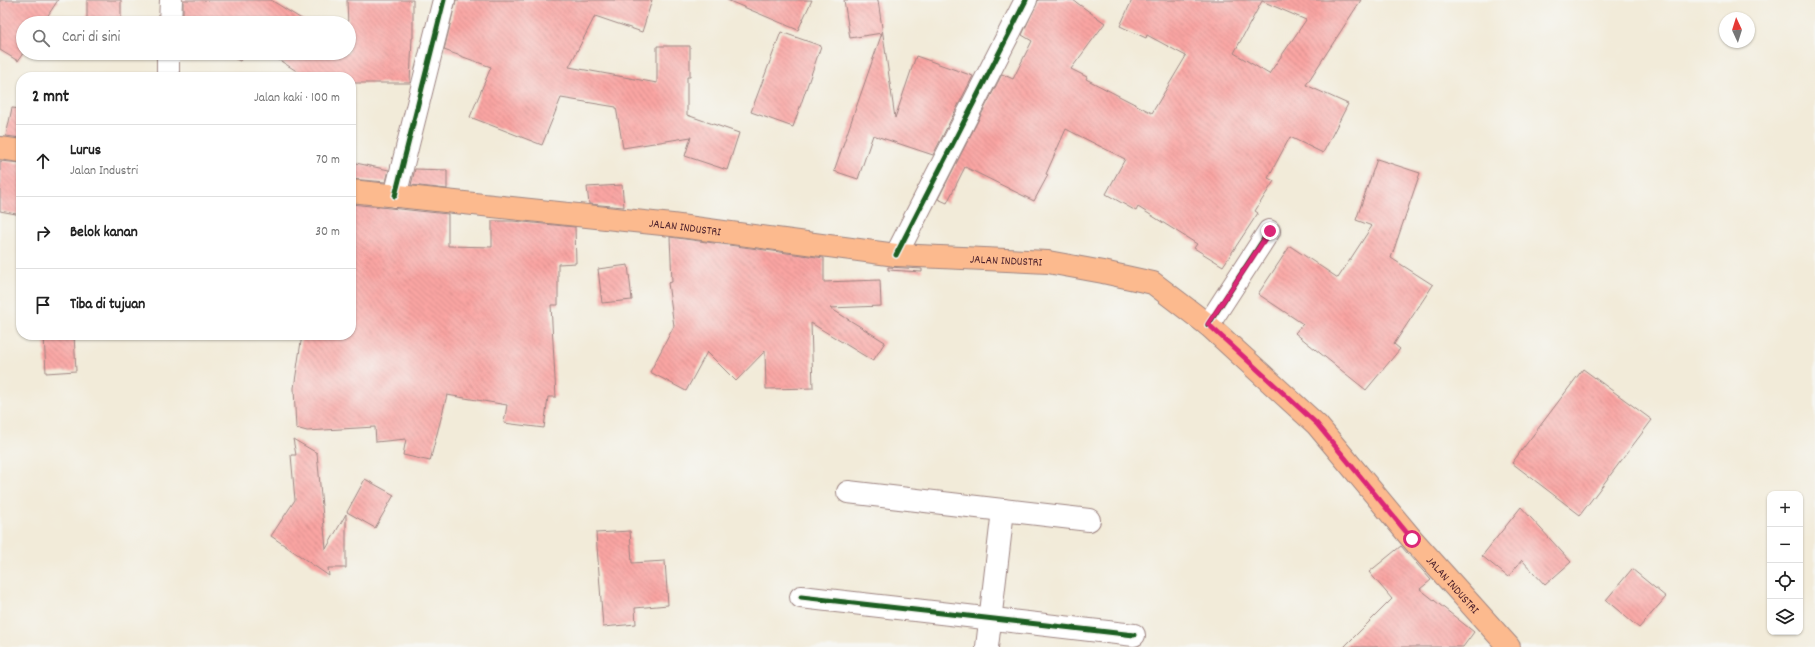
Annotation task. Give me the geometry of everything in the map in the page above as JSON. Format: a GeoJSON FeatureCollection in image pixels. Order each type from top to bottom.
{"type":"FeatureCollection","features":[{"type":"Feature","properties":{"kind":"main road"},"geometry":{"type":"LineString","coordinates":[[0,148],[16,150]]}},
{"type":"Feature","properties":{"kind":"main road","name":"JALAN INDUSTRI"},"geometry":{"type":"LineString","coordinates":[[356,192],[672,225],[896,256],[1048,262],[1153,283],[1208,324],[1317,424],[1412,539],[1509,647]]}},
{"type":"Feature","properties":{"kind":"street"},"geometry":{"type":"LineString","coordinates":[[171,16],[172,0]]}},
{"type":"Feature","properties":{"kind":"street"},"geometry":{"type":"LineString","coordinates":[[394,196],[444,0]]}},
{"type":"Feature","properties":{"kind":"street"},"geometry":{"type":"LineString","coordinates":[[896,256],[1026,0]]}},
{"type":"Feature","properties":{"kind":"street"},"geometry":{"type":"LineString","coordinates":[[168,60],[168,72]]}},
{"type":"Feature","properties":{"kind":"street"},"geometry":{"type":"LineString","coordinates":[[1208,324],[1270,231]]}},
{"type":"Feature","properties":{"kind":"street"},"geometry":{"type":"LineString","coordinates":[[848,492],[1089,520]]}},
{"type":"Feature","properties":{"kind":"street"},"geometry":{"type":"LineString","coordinates":[[987,647],[1003,510]]}},
{"type":"Feature","properties":{"kind":"street"},"geometry":{"type":"LineString","coordinates":[[801,597],[1134,635]]}},
{"type":"Feature","properties":{"kind":"building"},"geometry":{"type":"Polygon","coordinates":[[[0,0],[58,0],[48,16],[16,16],[16,60],[0,50],[0,0]]]}},
{"type":"Feature","properties":{"kind":"building"},"geometry":{"type":"Polygon","coordinates":[[[87,0],[121,0],[121,16],[87,16],[87,0]]]}},
{"type":"Feature","properties":{"kind":"building"},"geometry":{"type":"Polygon","coordinates":[[[183,0],[271,0],[297,16],[183,16],[183,0]]]}},
{"type":"Feature","properties":{"kind":"building"},"geometry":{"type":"Polygon","coordinates":[[[347,0],[413,0],[413,38],[410,83],[356,83],[356,72],[298,72],[279,60],[356,60],[356,16],[348,16],[347,0]]]}},
{"type":"Feature","properties":{"kind":"building"},"geometry":{"type":"Polygon","coordinates":[[[456,0],[652,0],[642,32],[595,16],[569,67],[657,83],[657,46],[690,46],[690,77],[687,77],[687,115],[739,133],[727,170],[685,156],[691,137],[623,148],[616,107],[561,98],[542,145],[470,117],[491,67],[444,50],[456,0]]]}},
{"type":"Feature","properties":{"kind":"building"},"geometry":{"type":"Polygon","coordinates":[[[727,0],[812,0],[798,30],[727,0]]]}},
{"type":"Feature","properties":{"kind":"building"},"geometry":{"type":"Polygon","coordinates":[[[844,0],[878,0],[895,118],[916,56],[973,76],[933,155],[873,135],[858,179],[834,171],[882,33],[850,38],[844,0]]]}},
{"type":"Feature","properties":{"kind":"building"},"geometry":{"type":"Polygon","coordinates":[[[1038,0],[1073,0],[1105,23],[1071,69],[1087,77],[1086,79],[1152,113],[1186,56],[1147,35],[1146,38],[1120,26],[1132,0],[1361,0],[1306,85],[1348,104],[1323,153],[1290,137],[1268,178],[1274,181],[1255,211],[1258,213],[1223,266],[1194,248],[1197,244],[1138,207],[1136,211],[1106,194],[1125,159],[1066,129],[1046,174],[1048,175],[1034,201],[965,167],[947,203],[938,199],[1002,74],[1013,79],[1032,41],[1022,35],[1038,0]],[[1262,1],[1234,53],[1269,74],[1306,20],[1262,1]]]}},
{"type":"Feature","properties":{"kind":"building"},"geometry":{"type":"Polygon","coordinates":[[[781,32],[821,46],[793,127],[751,112],[781,32]]]}},
{"type":"Feature","properties":{"kind":"building"},"geometry":{"type":"Polygon","coordinates":[[[12,108],[16,108],[16,137],[6,136],[12,108]]]}},
{"type":"Feature","properties":{"kind":"building"},"geometry":{"type":"Polygon","coordinates":[[[1377,159],[1420,173],[1391,258],[1433,285],[1394,344],[1400,349],[1366,390],[1295,333],[1303,324],[1258,294],[1290,246],[1338,278],[1372,226],[1356,220],[1377,159]]]}},
{"type":"Feature","properties":{"kind":"building"},"geometry":{"type":"Polygon","coordinates":[[[0,161],[16,163],[16,214],[0,211],[0,161]]]}},
{"type":"Feature","properties":{"kind":"building"},"geometry":{"type":"Polygon","coordinates":[[[356,163],[389,170],[386,182],[356,179],[356,163]]]}},
{"type":"Feature","properties":{"kind":"building"},"geometry":{"type":"Polygon","coordinates":[[[415,169],[447,170],[447,189],[411,185],[415,169]]]}},
{"type":"Feature","properties":{"kind":"building"},"geometry":{"type":"Polygon","coordinates":[[[622,185],[624,207],[589,204],[587,187],[622,185]]]}},
{"type":"Feature","properties":{"kind":"building"},"geometry":{"type":"Polygon","coordinates":[[[356,205],[448,214],[448,246],[492,247],[492,221],[513,221],[575,227],[576,263],[558,264],[558,305],[551,305],[556,397],[548,397],[544,428],[504,423],[507,405],[447,395],[430,461],[403,455],[406,439],[376,442],[375,427],[307,431],[296,428],[294,388],[301,340],[356,340],[356,205]]]}},
{"type":"Feature","properties":{"kind":"building"},"geometry":{"type":"Polygon","coordinates":[[[670,237],[824,258],[824,282],[880,280],[881,306],[830,308],[885,342],[873,361],[811,323],[813,388],[766,389],[765,351],[736,381],[707,352],[686,391],[650,372],[674,326],[668,283],[672,282],[670,237]]]}},
{"type":"Feature","properties":{"kind":"building"},"geometry":{"type":"Polygon","coordinates":[[[628,265],[632,300],[602,303],[598,269],[628,265]]]}},
{"type":"Feature","properties":{"kind":"building"},"geometry":{"type":"Polygon","coordinates":[[[888,267],[922,269],[922,272],[888,270],[888,267]]]}},
{"type":"Feature","properties":{"kind":"building"},"geometry":{"type":"Polygon","coordinates":[[[44,340],[74,340],[76,371],[46,373],[44,340]]]}},
{"type":"Feature","properties":{"kind":"building"},"geometry":{"type":"Polygon","coordinates":[[[1583,369],[1652,420],[1580,515],[1512,463],[1583,369]]]}},
{"type":"Feature","properties":{"kind":"building"},"geometry":{"type":"Polygon","coordinates":[[[293,439],[317,453],[326,549],[346,514],[346,568],[328,568],[329,576],[271,536],[295,500],[291,455],[296,455],[293,439]]]}},
{"type":"Feature","properties":{"kind":"building"},"geometry":{"type":"Polygon","coordinates":[[[365,479],[394,495],[375,528],[347,512],[365,479]]]}},
{"type":"Feature","properties":{"kind":"building"},"geometry":{"type":"Polygon","coordinates":[[[1521,507],[1571,562],[1545,585],[1522,560],[1508,577],[1482,556],[1521,507]]]}},
{"type":"Feature","properties":{"kind":"building"},"geometry":{"type":"Polygon","coordinates":[[[630,531],[632,563],[665,561],[668,605],[635,608],[636,624],[603,627],[596,533],[630,531]]]}},
{"type":"Feature","properties":{"kind":"building"},"geometry":{"type":"Polygon","coordinates":[[[1401,546],[1431,580],[1420,589],[1474,632],[1463,647],[1344,647],[1392,599],[1369,572],[1401,546]]]}},
{"type":"Feature","properties":{"kind":"building"},"geometry":{"type":"Polygon","coordinates":[[[1632,569],[1666,597],[1639,628],[1606,600],[1632,569]]]}},
{"type":"Feature","properties":{"kind":"cycle path"},"geometry":{"type":"LineString","coordinates":[[395,196],[444,0]]}},
{"type":"Feature","properties":{"kind":"cycle path"},"geometry":{"type":"LineString","coordinates":[[896,255],[1026,0]]}},
{"type":"Feature","properties":{"kind":"cycle path"},"geometry":{"type":"LineString","coordinates":[[1208,325],[1269,231]]}},
{"type":"Feature","properties":{"kind":"cycle path"},"geometry":{"type":"LineString","coordinates":[[801,597],[1134,635]]}},
{"type":"Feature","properties":{"kind":"route"},"geometry":{"type":"LineString","coordinates":[[1270,231],[1208,324],[1317,424],[1412,539]]}}]}
